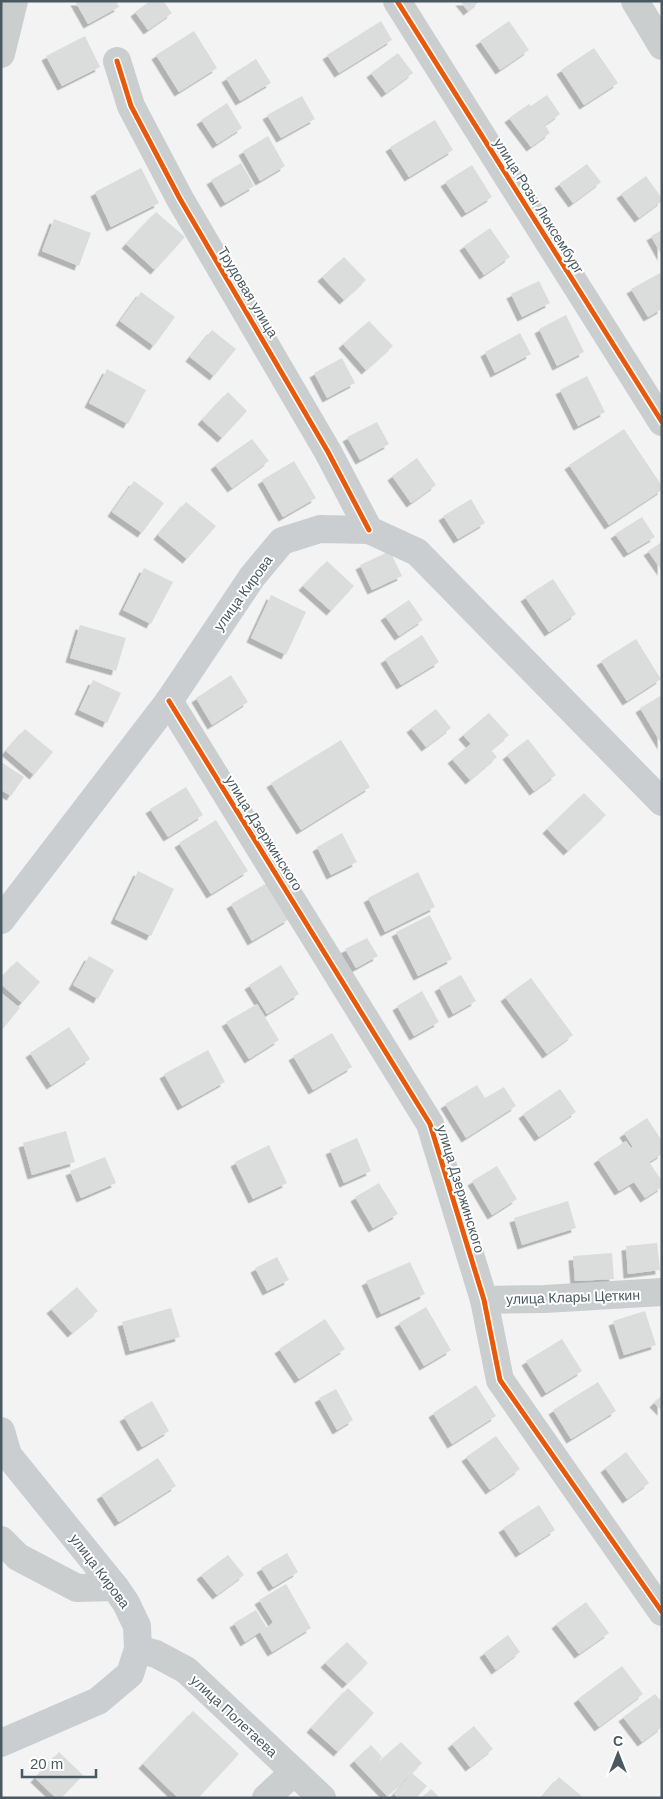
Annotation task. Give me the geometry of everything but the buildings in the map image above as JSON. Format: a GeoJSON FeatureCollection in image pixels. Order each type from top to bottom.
{"type":"FeatureCollection","features":[{"type":"Feature","properties":{"kind":"main road","name":"улица Кирова"},"geometry":{"type":"LineString","coordinates":[[1,920],[169,701],[252,577],[282,541],[320,529],[369,530],[418,552],[662,802]]}},
{"type":"Feature","properties":{"kind":"main road","name":"улица Кирова"},"geometry":{"type":"LineString","coordinates":[[1,1431],[8,1455],[126,1603],[137,1626],[138,1649],[130,1674],[98,1701],[1,1744]]}},
{"type":"Feature","properties":{"kind":"street"},"geometry":{"type":"LineString","coordinates":[[1,54],[14,1]]}},
{"type":"Feature","properties":{"kind":"street","name":"улица Розы Люксембург"},"geometry":{"type":"LineString","coordinates":[[397,1],[661,419]]}},
{"type":"Feature","properties":{"kind":"street"},"geometry":{"type":"LineString","coordinates":[[635,1],[662,46]]}},
{"type":"Feature","properties":{"kind":"street","name":"Трудовая улица"},"geometry":{"type":"LineString","coordinates":[[117,61],[131,106],[180,199],[324,445],[369,530]]}},
{"type":"Feature","properties":{"kind":"street","name":"улица Дзержинского"},"geometry":{"type":"LineString","coordinates":[[169,701],[430,1124],[484,1300],[500,1380],[662,1612]]}},
{"type":"Feature","properties":{"kind":"street","name":"улица Клары Цеткин"},"geometry":{"type":"LineString","coordinates":[[484,1300],[554,1299],[662,1292]]}},
{"type":"Feature","properties":{"kind":"street"},"geometry":{"type":"LineString","coordinates":[[1,1540],[18,1557],[77,1588],[115,1587]]}},
{"type":"Feature","properties":{"kind":"street","name":"улица Полетаева"},"geometry":{"type":"LineString","coordinates":[[138,1649],[156,1654],[186,1670],[322,1798]]}},
{"type":"Feature","properties":{"kind":"street"},"geometry":{"type":"LineString","coordinates":[[266,1798],[294,1772]]}},
{"type":"Feature","properties":{"kind":"cycle path"},"geometry":{"type":"LineString","coordinates":[[397,1],[662,422]]}},
{"type":"Feature","properties":{"kind":"cycle path"},"geometry":{"type":"LineString","coordinates":[[117,61],[131,106],[180,199],[328,452],[369,530]]}},
{"type":"Feature","properties":{"kind":"cycle path"},"geometry":{"type":"LineString","coordinates":[[169,701],[430,1124],[484,1300],[500,1380],[662,1612]]}}]}
